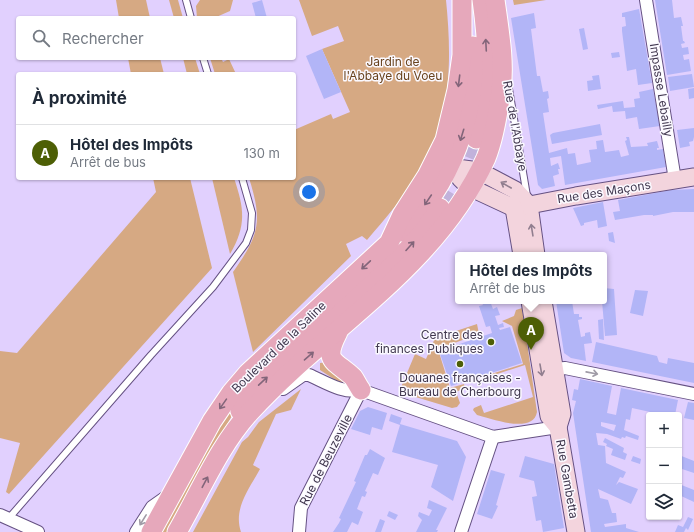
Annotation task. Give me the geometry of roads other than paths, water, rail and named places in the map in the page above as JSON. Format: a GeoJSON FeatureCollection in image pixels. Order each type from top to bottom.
{"type":"FeatureCollection","features":[{"type":"Feature","properties":{"kind":"main road"},"geometry":{"type":"LineString","coordinates":[[390,244],[421,210],[449,167],[458,146],[466,117],[473,74],[472,31],[463,0]]}},
{"type":"Feature","properties":{"kind":"main road","name":"Boulevard de la Saline"},"geometry":{"type":"LineString","coordinates":[[151,532],[212,421],[231,393],[248,373],[390,244],[402,215],[426,176],[445,140],[458,90],[462,55],[463,0]]}},
{"type":"Feature","properties":{"kind":"main road","name":"Rue de l'Abbaye"},"geometry":{"type":"LineString","coordinates":[[476,139],[483,112],[488,73],[482,0]]}},
{"type":"Feature","properties":{"kind":"main road","name":"Rue de l'Abbaye"},"geometry":{"type":"LineString","coordinates":[[435,239],[459,206],[479,171],[491,140],[501,90],[501,47],[495,0]]}},
{"type":"Feature","properties":{"kind":"main road"},"geometry":{"type":"LineString","coordinates":[[449,167],[469,187],[522,207]]}},
{"type":"Feature","properties":{"kind":"main road","name":"Rue de l'Abbaye"},"geometry":{"type":"LineString","coordinates":[[449,167],[479,171],[509,185],[522,207],[535,252]]}},
{"type":"Feature","properties":{"kind":"main road","name":"Rue des Maçons"},"geometry":{"type":"LineString","coordinates":[[522,207],[694,177]]}},
{"type":"Feature","properties":{"kind":"main road","name":"Rue de l'Abbaye"},"geometry":{"type":"LineString","coordinates":[[522,207],[522,252]]}},
{"type":"Feature","properties":{"kind":"main road","name":"Boulevard de la Saline"},"geometry":{"type":"LineString","coordinates":[[222,450],[250,412],[291,372],[339,330],[361,300],[407,250],[440,208]]}},
{"type":"Feature","properties":{"kind":"main road","name":"Boulevard de la Saline"},"geometry":{"type":"LineString","coordinates":[[178,532],[222,450],[232,424],[257,386],[361,300],[420,256],[435,239]]}},
{"type":"Feature","properties":{"kind":"main road"},"geometry":{"type":"LineString","coordinates":[[530,304],[549,416],[558,427]]}},
{"type":"Feature","properties":{"kind":"main road"},"geometry":{"type":"LineString","coordinates":[[544,304],[562,414],[558,427]]}},
{"type":"Feature","properties":{"kind":"main road"},"geometry":{"type":"LineString","coordinates":[[339,330],[332,344],[330,354],[333,363],[354,378],[361,390]]}},
{"type":"Feature","properties":{"kind":"main road","name":"Rue Gambetta"},"geometry":{"type":"LineString","coordinates":[[558,427],[576,532]]}},
{"type":"Feature","properties":{"kind":"street","name":"Impasse Lebailly"},"geometry":{"type":"LineString","coordinates":[[646,0],[675,180]]}},
{"type":"Feature","properties":{"kind":"street"},"geometry":{"type":"LineString","coordinates":[[554,368],[565,368],[694,394]]}},
{"type":"Feature","properties":{"kind":"street"},"geometry":{"type":"LineString","coordinates":[[250,412],[303,375],[309,375],[350,393],[361,390],[493,437],[558,427]]}},
{"type":"Feature","properties":{"kind":"street","name":"Rue de Beuzeville"},"geometry":{"type":"LineString","coordinates":[[299,532],[301,508],[361,390]]}},
{"type":"Feature","properties":{"kind":"street"},"geometry":{"type":"LineString","coordinates":[[461,532],[493,437]]}},
{"type":"Feature","properties":{"kind":"street"},"geometry":{"type":"LineString","coordinates":[[136,532],[152,507],[173,492]]}},
{"type":"Feature","properties":{"kind":"street"},"geometry":{"type":"LineString","coordinates":[[4,516],[38,532]]}},
{"type":"Feature","properties":{"kind":"lane"},"geometry":{"type":"LineString","coordinates":[[186,0],[190,16]]}},
{"type":"Feature","properties":{"kind":"lane","name":"Rue de l'Abbaye"},"geometry":{"type":"LineString","coordinates":[[501,47],[522,207]]}},
{"type":"Feature","properties":{"kind":"lane"},"geometry":{"type":"LineString","coordinates":[[204,60],[207,72]]}},
{"type":"Feature","properties":{"kind":"lane"},"geometry":{"type":"LineString","coordinates":[[4,516],[213,287],[246,243],[251,230],[252,213],[243,180]]}},
{"type":"Feature","properties":{"kind":"tunnel"},"geometry":{"type":"LineString","coordinates":[[440,208],[465,166],[476,139]]}},
{"type":"Feature","properties":{"kind":"place","name":"Centre des finances Publiques"},"geometry":{"type":"Point","coordinates":[491,342]}},
{"type":"Feature","properties":{"kind":"place","name":"Hôtel des Impôts"},"geometry":{"type":"Point","coordinates":[531,350]}},
{"type":"Feature","properties":{"kind":"place","name":"Douanes françaises - Bureau de Cherbourg"},"geometry":{"type":"Point","coordinates":[460,364]}},
{"type":"Feature","properties":{"kind":"park label","name":"Jardin de l'Abbaye du Voeu"},"geometry":{"type":"Point","coordinates":[393,69]}}]}
